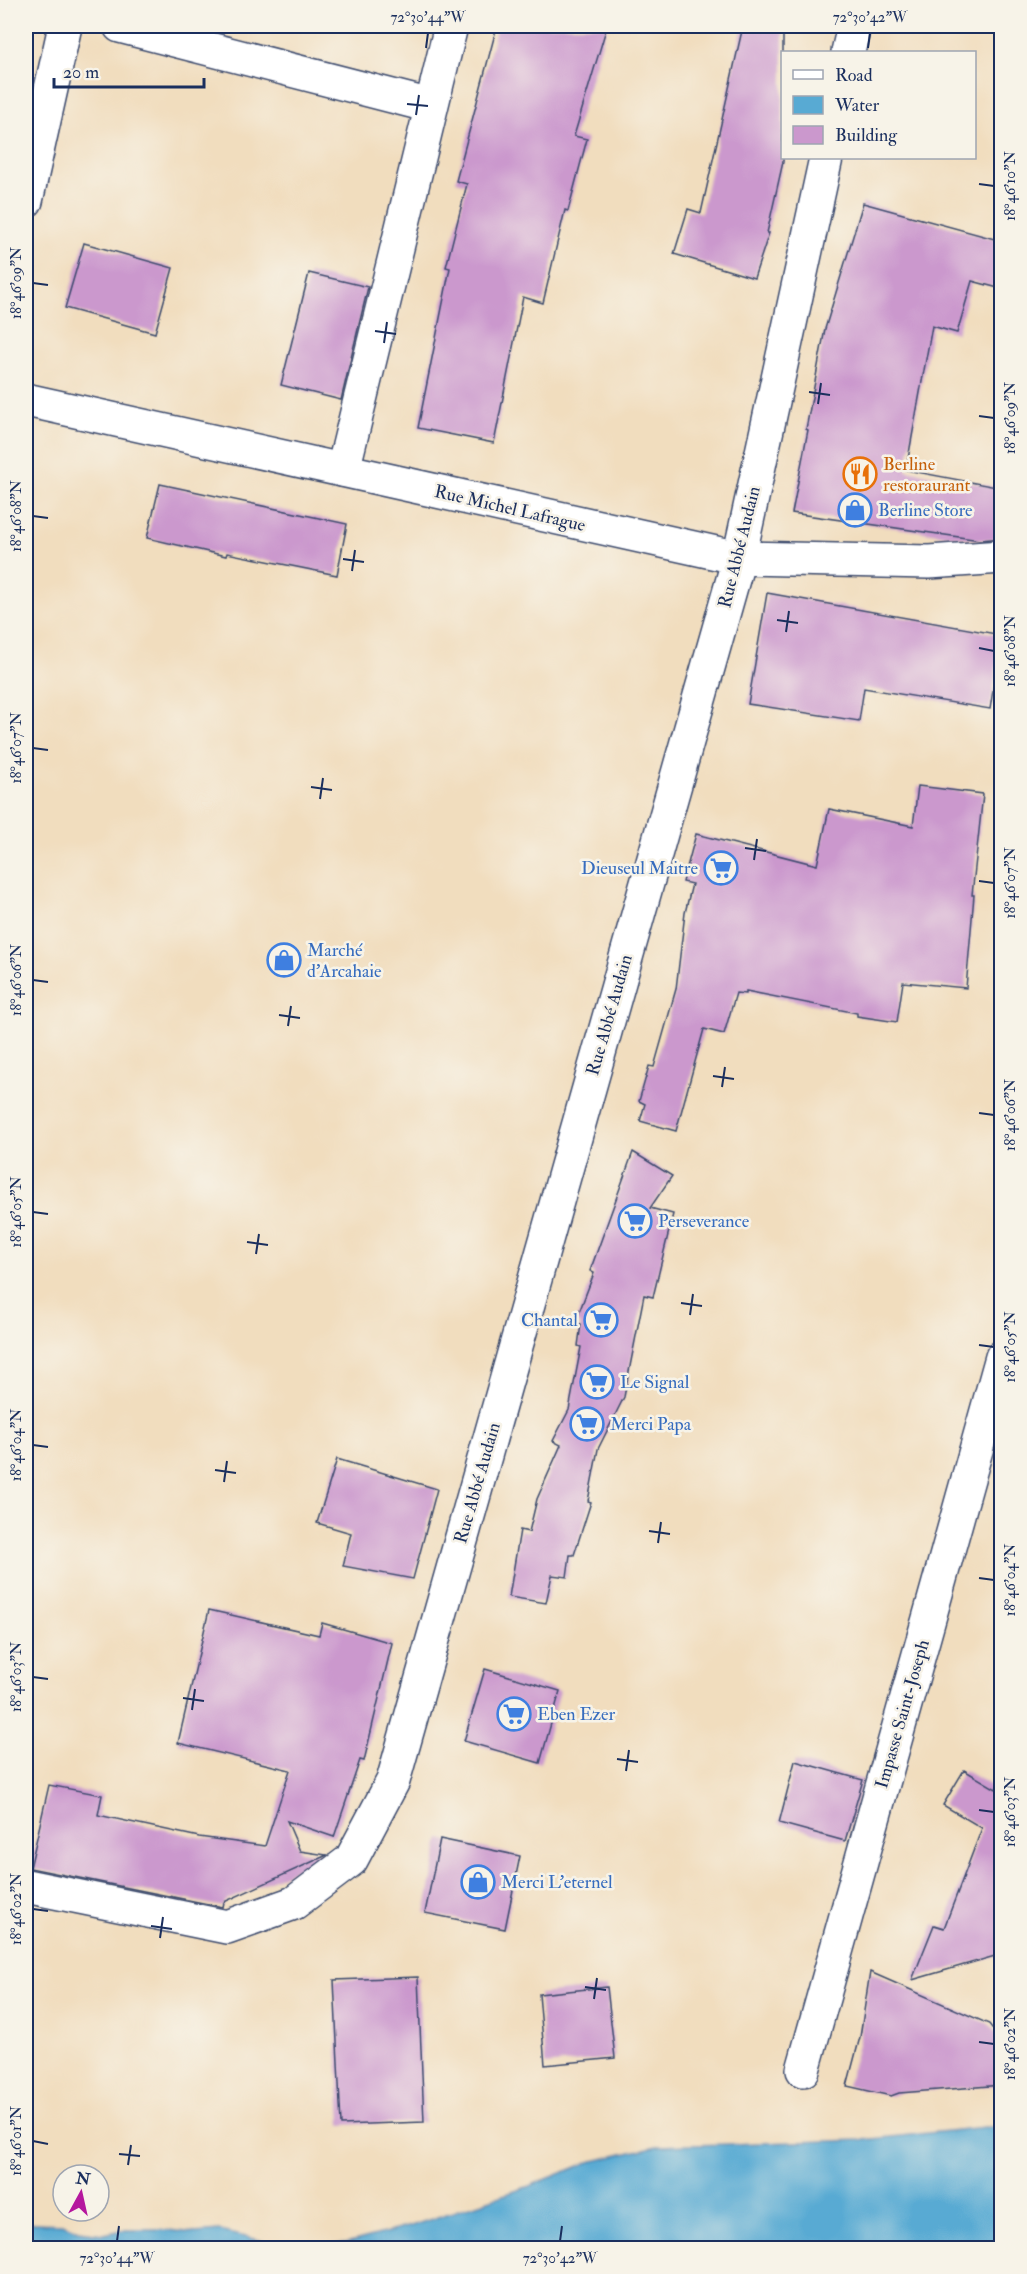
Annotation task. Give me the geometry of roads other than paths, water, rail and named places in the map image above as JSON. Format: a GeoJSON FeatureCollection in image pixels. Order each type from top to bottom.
{"type":"FeatureCollection","features":[{"type":"Feature","properties":{"kind":"street"},"geometry":{"type":"LineString","coordinates":[[26,201],[65,26]]}},
{"type":"Feature","properties":{"kind":"street"},"geometry":{"type":"LineString","coordinates":[[120,26],[431,106]]}},
{"type":"Feature","properties":{"kind":"street"},"geometry":{"type":"LineString","coordinates":[[343,470],[451,26]]}},
{"type":"Feature","properties":{"kind":"street"},"geometry":{"type":"LineString","coordinates":[[848,51],[854,26]]}},
{"type":"Feature","properties":{"kind":"street","name":"Rue Abbé Audain"},"geometry":{"type":"LineString","coordinates":[[26,1886],[227,1927],[294,1903],[351,1860],[393,1781],[739,558],[825,159]]}},
{"type":"Feature","properties":{"kind":"street","name":"Rue Michel Lafrague"},"geometry":{"type":"LineString","coordinates":[[26,400],[739,558],[929,562],[1002,556]]}},
{"type":"Feature","properties":{"kind":"street","name":"Impasse Saint-Joseph"},"geometry":{"type":"LineString","coordinates":[[803,2070],[1002,1357]]}},
{"type":"Feature","properties":{"kind":"water"},"geometry":{"type":"Polygon","coordinates":[[[985,2127],[1001,2128],[1001,2248],[298,2248],[346,2243],[411,2226],[527,2187],[589,2162],[657,2146],[863,2140],[985,2127]]]}},
{"type":"Feature","properties":{"kind":"water"},"geometry":{"type":"Polygon","coordinates":[[[26,2224],[63,2224],[78,2231],[103,2234],[124,2230],[168,2230],[195,2233],[220,2231],[293,2248],[26,2248],[26,2224]]]}},
{"type":"Feature","properties":{"kind":"place","name":"Berline restoraurant"},"geometry":{"type":"Point","coordinates":[860,474]}},
{"type":"Feature","properties":{"kind":"place","name":"Berline Store"},"geometry":{"type":"Point","coordinates":[855,510]}},
{"type":"Feature","properties":{"kind":"place","name":"Dieuseul Maitre"},"geometry":{"type":"Point","coordinates":[721,868]}},
{"type":"Feature","properties":{"kind":"place","name":"Marché d'Arcahaie"},"geometry":{"type":"Point","coordinates":[284,960]}},
{"type":"Feature","properties":{"kind":"place","name":"Perseverance"},"geometry":{"type":"Point","coordinates":[635,1221]}},
{"type":"Feature","properties":{"kind":"place","name":"Chantal"},"geometry":{"type":"Point","coordinates":[601,1320]}},
{"type":"Feature","properties":{"kind":"place","name":"Le Signal"},"geometry":{"type":"Point","coordinates":[597,1382]}},
{"type":"Feature","properties":{"kind":"place","name":"Merci Papa"},"geometry":{"type":"Point","coordinates":[587,1424]}},
{"type":"Feature","properties":{"kind":"place","name":"Eben Ezer"},"geometry":{"type":"Point","coordinates":[514,1714]}},
{"type":"Feature","properties":{"kind":"place","name":"Merci L'eternel"},"geometry":{"type":"Point","coordinates":[478,1882]}}]}
